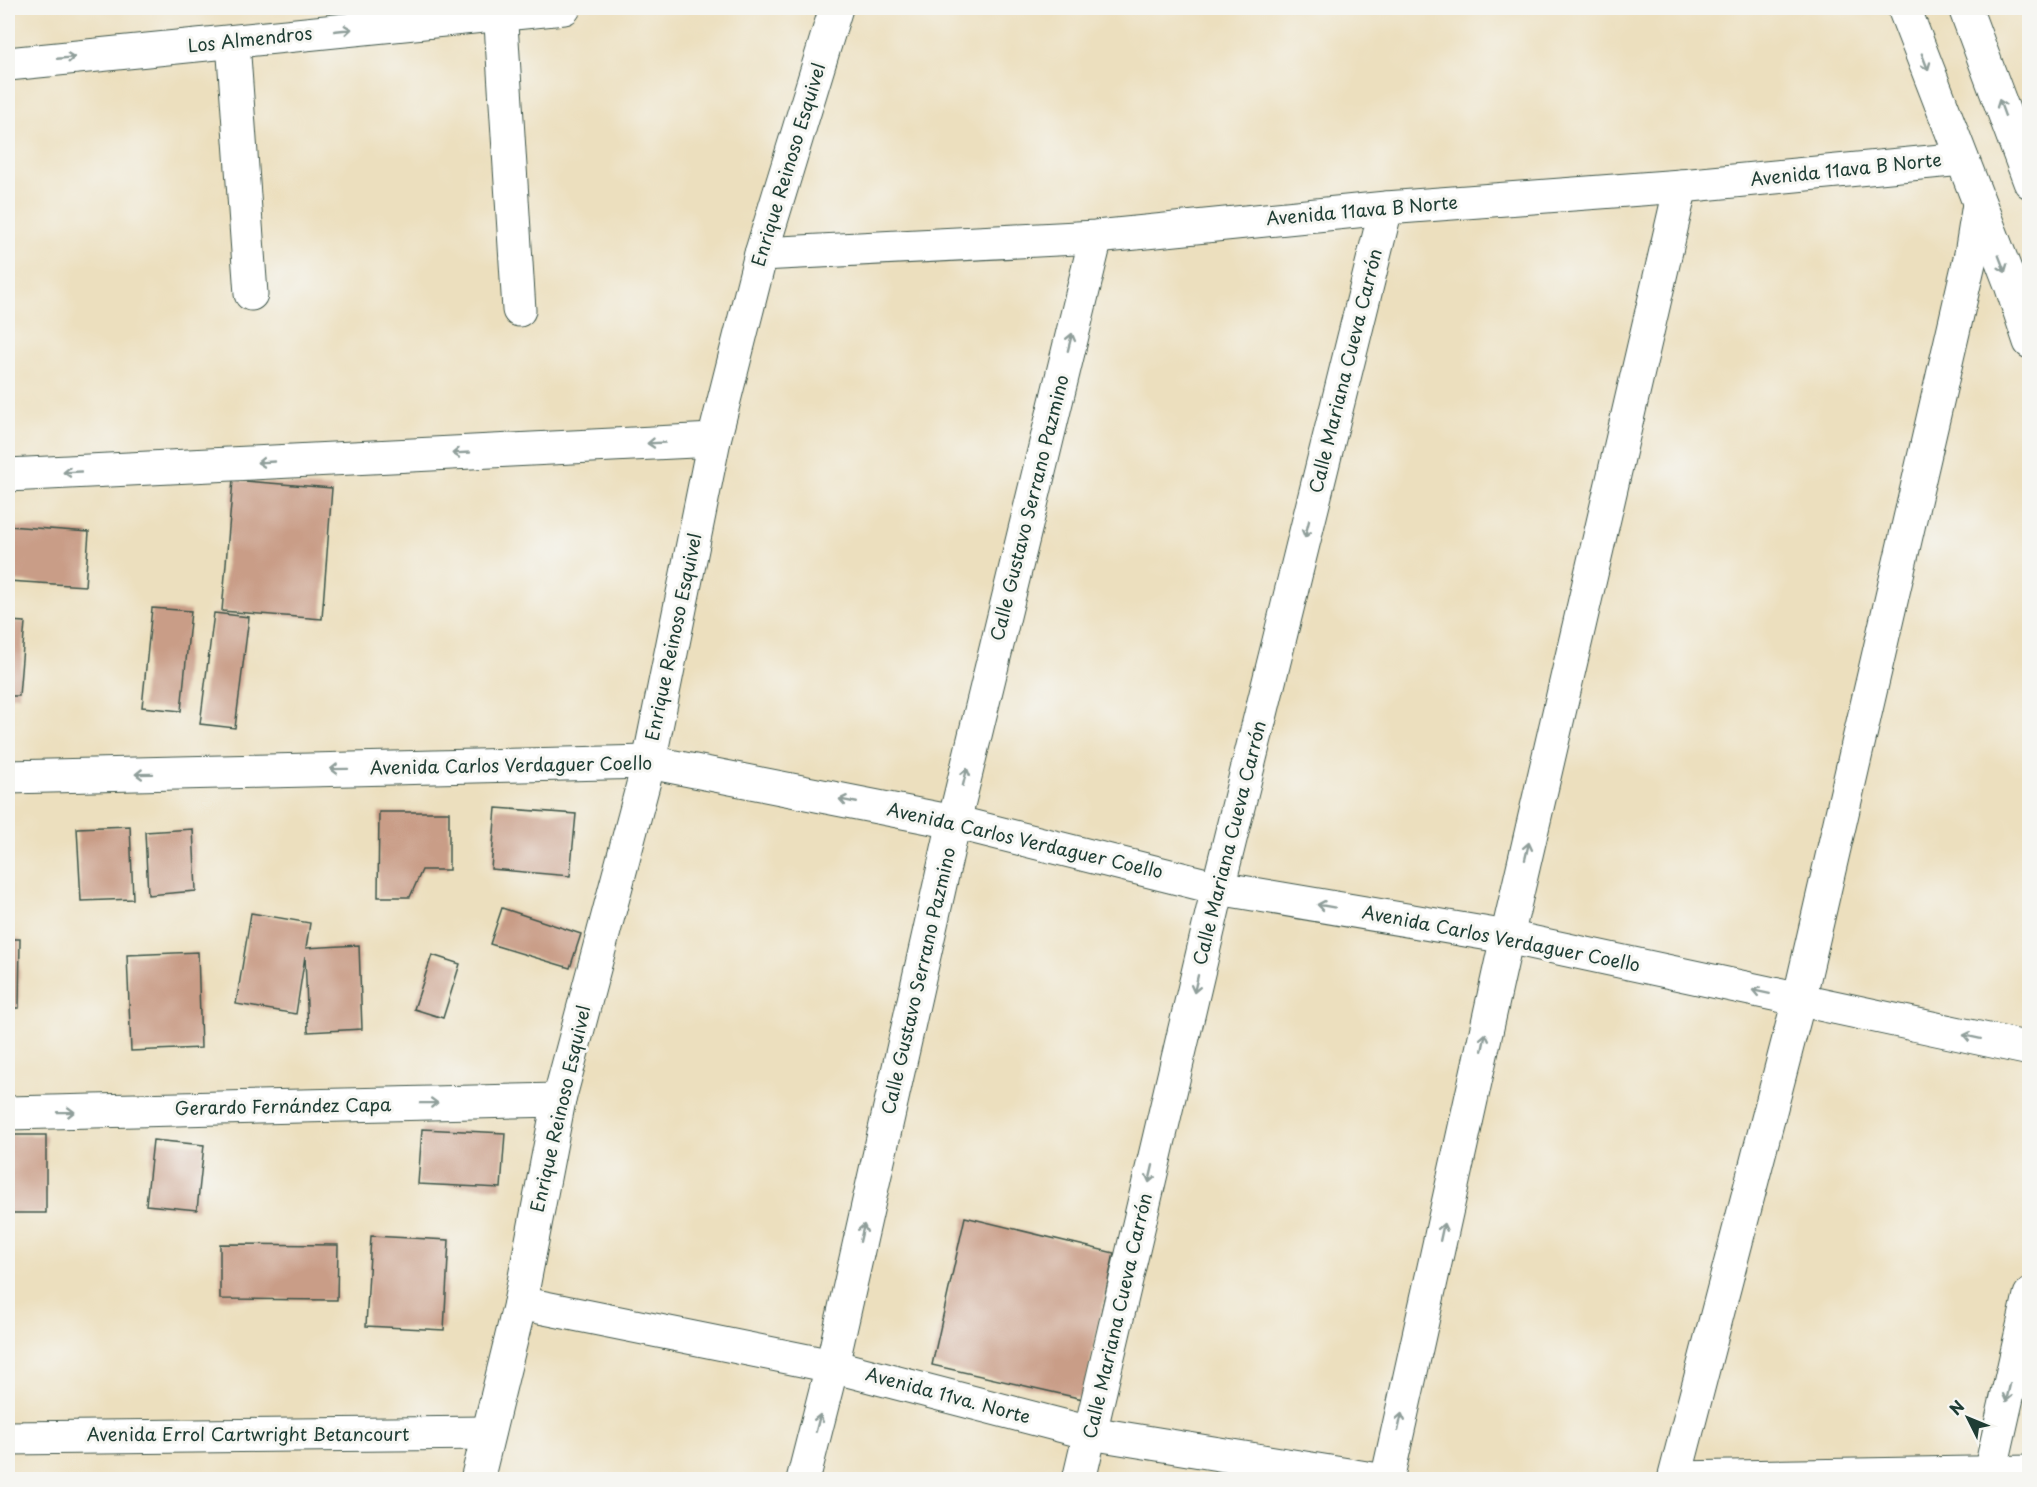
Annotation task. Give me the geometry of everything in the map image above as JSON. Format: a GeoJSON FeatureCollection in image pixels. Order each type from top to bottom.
{"type":"FeatureCollection","features":[{"type":"Feature","properties":{"kind":"street","name":"Los Almendros"},"geometry":{"type":"LineString","coordinates":[[8,64],[233,42],[500,10],[564,8]]}},
{"type":"Feature","properties":{"kind":"street","name":"Enrique Reinoso Esquivel"},"geometry":{"type":"LineString","coordinates":[[477,1479],[520,1303],[559,1100],[649,762],[714,440],[761,254],[836,8]]}},
{"type":"Feature","properties":{"kind":"street"},"geometry":{"type":"LineString","coordinates":[[1904,8],[2030,342]]}},
{"type":"Feature","properties":{"kind":"street"},"geometry":{"type":"LineString","coordinates":[[1965,8],[2030,183]]}},
{"type":"Feature","properties":{"kind":"street"},"geometry":{"type":"LineString","coordinates":[[500,10],[519,310]]}},
{"type":"Feature","properties":{"kind":"street"},"geometry":{"type":"LineString","coordinates":[[233,42],[251,294]]}},
{"type":"Feature","properties":{"kind":"street","name":"Avenida 11ava B Norte"},"geometry":{"type":"LineString","coordinates":[[761,254],[1096,237],[1386,208],[1681,186],[1962,159]]}},
{"type":"Feature","properties":{"kind":"street"},"geometry":{"type":"LineString","coordinates":[[1387,1479],[1507,937],[1681,186]]}},
{"type":"Feature","properties":{"kind":"street"},"geometry":{"type":"LineString","coordinates":[[1979,204],[1971,254],[1799,1000],[1675,1479],[2030,1472]]}},
{"type":"Feature","properties":{"kind":"street","name":"Calle Mariana Cueva Carrón"},"geometry":{"type":"LineString","coordinates":[[1079,1479],[1218,888],[1386,208]]}},
{"type":"Feature","properties":{"kind":"street","name":"Calle Gustavo Serrano Pazmino"},"geometry":{"type":"LineString","coordinates":[[803,1479],[832,1366],[954,822],[1096,237]]}},
{"type":"Feature","properties":{"kind":"street"},"geometry":{"type":"LineString","coordinates":[[8,475],[714,440]]}},
{"type":"Feature","properties":{"kind":"street","name":"Avenida Carlos Verdaguer Coello"},"geometry":{"type":"LineString","coordinates":[[8,777],[649,762],[954,822],[1218,888],[1507,937],[2030,1049]]}},
{"type":"Feature","properties":{"kind":"street","name":"Gerardo Fernández Capa"},"geometry":{"type":"LineString","coordinates":[[8,1113],[559,1100]]}},
{"type":"Feature","properties":{"kind":"street"},"geometry":{"type":"LineString","coordinates":[[1990,1473],[2030,1295]]}},
{"type":"Feature","properties":{"kind":"street","name":"Avenida 11va. Norte"},"geometry":{"type":"LineString","coordinates":[[520,1303],[832,1366],[1090,1433],[1379,1479]]}},
{"type":"Feature","properties":{"kind":"street","name":"Avenida Errol Cartwright Betancourt"},"geometry":{"type":"LineString","coordinates":[[8,1437],[488,1433]]}},
{"type":"Feature","properties":{"kind":"building"},"geometry":{"type":"Polygon","coordinates":[[[233,480],[332,488],[322,619],[222,611],[233,480]]]}},
{"type":"Feature","properties":{"kind":"building"},"geometry":{"type":"Polygon","coordinates":[[[8,526],[89,532],[85,586],[8,581],[8,526]]]}},
{"type":"Feature","properties":{"kind":"building"},"geometry":{"type":"Polygon","coordinates":[[[152,608],[191,611],[181,711],[142,707],[152,608]]]}},
{"type":"Feature","properties":{"kind":"building"},"geometry":{"type":"Polygon","coordinates":[[[214,613],[249,617],[235,728],[200,724],[214,613]]]}},
{"type":"Feature","properties":{"kind":"building"},"geometry":{"type":"Polygon","coordinates":[[[8,621],[25,622],[19,696],[8,696],[8,621]]]}},
{"type":"Feature","properties":{"kind":"building"},"geometry":{"type":"Polygon","coordinates":[[[496,808],[576,814],[570,876],[491,869],[496,808]]]}},
{"type":"Feature","properties":{"kind":"building"},"geometry":{"type":"Polygon","coordinates":[[[379,812],[449,812],[449,870],[422,870],[410,897],[378,897],[379,812]]]}},
{"type":"Feature","properties":{"kind":"building"},"geometry":{"type":"Polygon","coordinates":[[[130,826],[133,899],[81,901],[77,828],[130,826]]]}},
{"type":"Feature","properties":{"kind":"building"},"geometry":{"type":"Polygon","coordinates":[[[193,829],[196,891],[148,895],[145,832],[193,829]]]}},
{"type":"Feature","properties":{"kind":"building"},"geometry":{"type":"Polygon","coordinates":[[[502,908],[581,934],[570,968],[490,944],[502,908]]]}},
{"type":"Feature","properties":{"kind":"building"},"geometry":{"type":"Polygon","coordinates":[[[251,913],[310,923],[306,948],[359,945],[362,1029],[308,1032],[305,956],[296,1014],[236,1004],[251,913]]]}},
{"type":"Feature","properties":{"kind":"building"},"geometry":{"type":"Polygon","coordinates":[[[8,939],[20,939],[19,1008],[8,1008],[8,939]]]}},
{"type":"Feature","properties":{"kind":"building"},"geometry":{"type":"Polygon","coordinates":[[[198,952],[201,1048],[131,1051],[127,955],[198,952]]]}},
{"type":"Feature","properties":{"kind":"building"},"geometry":{"type":"Polygon","coordinates":[[[432,955],[460,964],[443,1018],[414,1009],[432,955]]]}},
{"type":"Feature","properties":{"kind":"building"},"geometry":{"type":"Polygon","coordinates":[[[422,1129],[505,1133],[501,1188],[418,1184],[422,1129]]]}},
{"type":"Feature","properties":{"kind":"building"},"geometry":{"type":"Polygon","coordinates":[[[8,1135],[46,1135],[46,1213],[8,1213],[8,1135]]]}},
{"type":"Feature","properties":{"kind":"building"},"geometry":{"type":"Polygon","coordinates":[[[153,1140],[204,1145],[197,1210],[146,1205],[153,1140]]]}},
{"type":"Feature","properties":{"kind":"building"},"geometry":{"type":"Polygon","coordinates":[[[965,1217],[1114,1253],[1083,1399],[932,1365],[965,1217]]]}},
{"type":"Feature","properties":{"kind":"building"},"geometry":{"type":"Polygon","coordinates":[[[371,1236],[449,1240],[444,1330],[366,1326],[371,1236]]]}},
{"type":"Feature","properties":{"kind":"building"},"geometry":{"type":"Polygon","coordinates":[[[220,1244],[338,1245],[337,1300],[220,1299],[220,1244]]]}}]}
